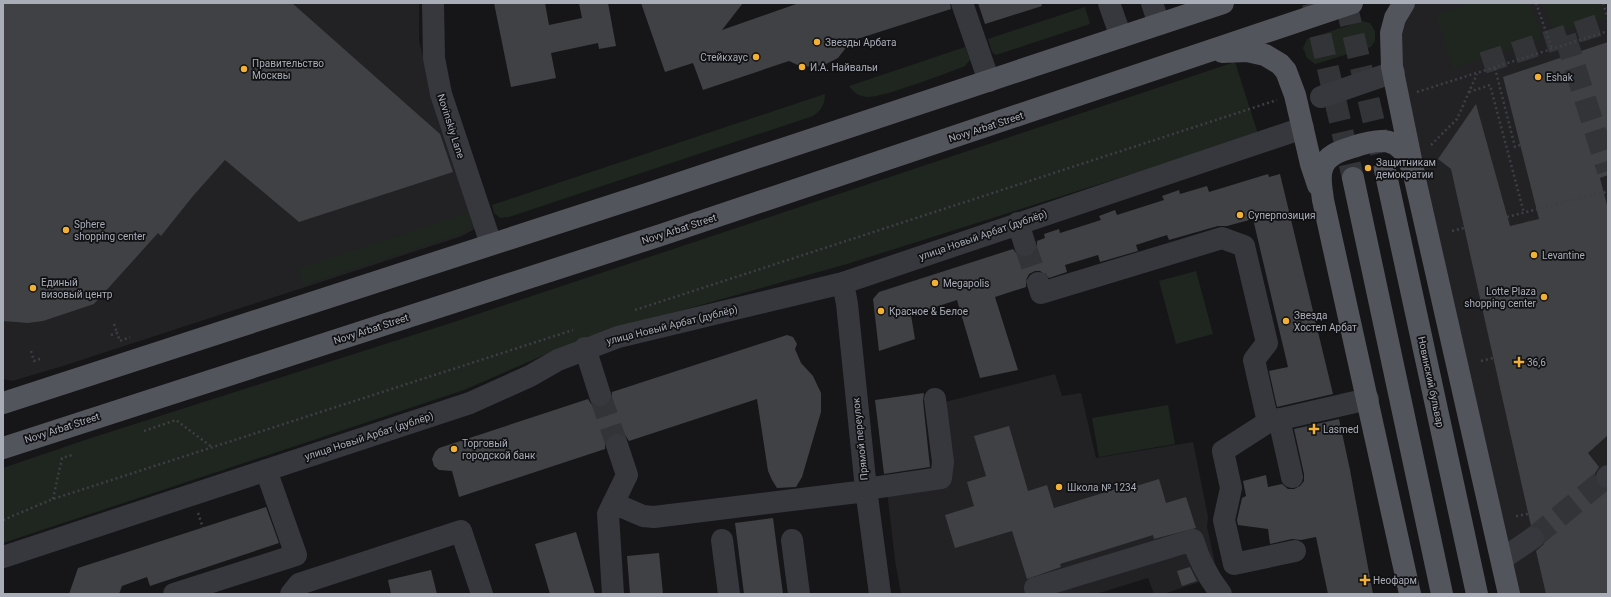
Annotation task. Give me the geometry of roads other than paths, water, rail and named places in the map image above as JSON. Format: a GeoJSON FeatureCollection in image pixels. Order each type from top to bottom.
{"type":"FeatureCollection","features":[{"type":"Feature","properties":{"kind":"main road","name":"Novy Arbat Street"},"geometry":{"type":"LineString","coordinates":[[3,448],[661,235],[1352,3]]}},
{"type":"Feature","properties":{"kind":"main road"},"geometry":{"type":"LineString","coordinates":[[1404,3],[1395,18],[1391,32],[1390,50],[1415,179],[1509,594]]}},
{"type":"Feature","properties":{"kind":"main road"},"geometry":{"type":"LineString","coordinates":[[3,403],[1217,5]]}},
{"type":"Feature","properties":{"kind":"main road"},"geometry":{"type":"LineString","coordinates":[[1191,58],[1223,52],[1247,51],[1273,58],[1280,64],[1290,80],[1311,164],[1323,200],[1410,594]]}},
{"type":"Feature","properties":{"kind":"main road"},"geometry":{"type":"LineString","coordinates":[[1323,200],[1321,176],[1324,164],[1336,153],[1371,141],[1383,140],[1398,146],[1407,156],[1415,179]]}},
{"type":"Feature","properties":{"kind":"main road","name":"Новинский бульвар"},"geometry":{"type":"LineString","coordinates":[[1385,170],[1477,594]]}},
{"type":"Feature","properties":{"kind":"main road"},"geometry":{"type":"LineString","coordinates":[[1353,178],[1442,594]]}},
{"type":"Feature","properties":{"kind":"main road"},"geometry":{"type":"LineString","coordinates":[[3,390],[37,392]]}},
{"type":"Feature","properties":{"kind":"street","name":"Novinskiy Lane"},"geometry":{"type":"LineString","coordinates":[[433,3],[434,58],[440,94],[491,244]]}},
{"type":"Feature","properties":{"kind":"street"},"geometry":{"type":"LineString","coordinates":[[962,3],[989,81]]}},
{"type":"Feature","properties":{"kind":"street"},"geometry":{"type":"LineString","coordinates":[[1109,3],[1121,37]]}},
{"type":"Feature","properties":{"kind":"street"},"geometry":{"type":"LineString","coordinates":[[1152,3],[1159,24]]}},
{"type":"Feature","properties":{"kind":"street"},"geometry":{"type":"LineString","coordinates":[[1321,96],[1394,72]]}},
{"type":"Feature","properties":{"kind":"street","name":"улица Новый Арбат (дублёр)"},"geometry":{"type":"LineString","coordinates":[[3,557],[470,403],[530,376],[558,360],[585,348],[618,337],[843,283],[1302,128]]}},
{"type":"Feature","properties":{"kind":"street"},"geometry":{"type":"LineString","coordinates":[[1018,223],[1026,245]]}},
{"type":"Feature","properties":{"kind":"street"},"geometry":{"type":"LineString","coordinates":[[1038,283],[1041,293],[1222,238],[1244,246],[1267,343],[1254,360],[1292,477]]}},
{"type":"Feature","properties":{"kind":"street","name":"Прямой переулок"},"geometry":{"type":"LineString","coordinates":[[843,283],[847,304],[866,490],[880,594]]}},
{"type":"Feature","properties":{"kind":"street"},"geometry":{"type":"LineString","coordinates":[[585,348],[600,395]]}},
{"type":"Feature","properties":{"kind":"street"},"geometry":{"type":"LineString","coordinates":[[613,503],[643,516],[654,516],[866,490],[940,478],[943,462],[934,399]]}},
{"type":"Feature","properties":{"kind":"street"},"geometry":{"type":"LineString","coordinates":[[1295,551],[1234,564],[1224,520],[1231,488],[1223,451],[1273,420],[1368,399]]}},
{"type":"Feature","properties":{"kind":"street"},"geometry":{"type":"LineString","coordinates":[[613,594],[608,514],[627,475],[617,445]]}},
{"type":"Feature","properties":{"kind":"street"},"geometry":{"type":"LineString","coordinates":[[174,594],[296,555],[266,470]]}},
{"type":"Feature","properties":{"kind":"street"},"geometry":{"type":"LineString","coordinates":[[291,594],[299,584],[461,531],[482,594]]}},
{"type":"Feature","properties":{"kind":"street"},"geometry":{"type":"LineString","coordinates":[[1502,559],[1533,538]]}},
{"type":"Feature","properties":{"kind":"street"},"geometry":{"type":"LineString","coordinates":[[722,540],[729,594]]}},
{"type":"Feature","properties":{"kind":"street"},"geometry":{"type":"LineString","coordinates":[[792,540],[799,594]]}},
{"type":"Feature","properties":{"kind":"street"},"geometry":{"type":"LineString","coordinates":[[1035,588],[1193,540],[1198,559],[1221,594]]}},
{"type":"Feature","properties":{"kind":"tunnel"},"geometry":{"type":"LineString","coordinates":[[1313,3],[1353,178]]}},
{"type":"Feature","properties":{"kind":"tunnel"},"geometry":{"type":"LineString","coordinates":[[1346,3],[1385,170]]}},
{"type":"Feature","properties":{"kind":"tunnel"},"geometry":{"type":"LineString","coordinates":[[1483,63],[1608,22]]}},
{"type":"Feature","properties":{"kind":"tunnel"},"geometry":{"type":"LineString","coordinates":[[1565,36],[1608,171]]}},
{"type":"Feature","properties":{"kind":"tunnel"},"geometry":{"type":"LineString","coordinates":[[1025,245],[1038,283]]}},
{"type":"Feature","properties":{"kind":"tunnel"},"geometry":{"type":"LineString","coordinates":[[600,395],[617,445]]}},
{"type":"Feature","properties":{"kind":"tunnel"},"geometry":{"type":"LineString","coordinates":[[1533,538],[1607,477]]}},
{"type":"Feature","properties":{"kind":"place","name":"Звезды Арбата"},"geometry":{"type":"Point","coordinates":[817,42]}},
{"type":"Feature","properties":{"kind":"place","name":"Стейкхаус"},"geometry":{"type":"Point","coordinates":[756,57]}},
{"type":"Feature","properties":{"kind":"place","name":"И.А. Найвальи"},"geometry":{"type":"Point","coordinates":[802,67]}},
{"type":"Feature","properties":{"kind":"place","name":"Правительство Москвы"},"geometry":{"type":"Point","coordinates":[244,69]}},
{"type":"Feature","properties":{"kind":"place","name":"Eshak"},"geometry":{"type":"Point","coordinates":[1538,77]}},
{"type":"Feature","properties":{"kind":"place","name":"Защитникам демократии"},"geometry":{"type":"Point","coordinates":[1368,168]}},
{"type":"Feature","properties":{"kind":"place","name":"Суперпозиция"},"geometry":{"type":"Point","coordinates":[1240,215]}},
{"type":"Feature","properties":{"kind":"place","name":"Sphere shopping center"},"geometry":{"type":"Point","coordinates":[66,230]}},
{"type":"Feature","properties":{"kind":"place","name":"Levantine"},"geometry":{"type":"Point","coordinates":[1534,255]}},
{"type":"Feature","properties":{"kind":"place","name":"Megapolis"},"geometry":{"type":"Point","coordinates":[935,283]}},
{"type":"Feature","properties":{"kind":"place","name":"Единый визовый центр"},"geometry":{"type":"Point","coordinates":[33,288]}},
{"type":"Feature","properties":{"kind":"place","name":"Lotte Plaza shopping center"},"geometry":{"type":"Point","coordinates":[1544,297]}},
{"type":"Feature","properties":{"kind":"place","name":"Красное & Белое"},"geometry":{"type":"Point","coordinates":[881,311]}},
{"type":"Feature","properties":{"kind":"place","name":"Звезда Хостел Арбат"},"geometry":{"type":"Point","coordinates":[1286,321]}},
{"type":"Feature","properties":{"kind":"place","name":"36,6"},"geometry":{"type":"Point","coordinates":[1519,362]}},
{"type":"Feature","properties":{"kind":"place","name":"Lasmed"},"geometry":{"type":"Point","coordinates":[1314,429]}},
{"type":"Feature","properties":{"kind":"place","name":"Торговый городской банк"},"geometry":{"type":"Point","coordinates":[454,449]}},
{"type":"Feature","properties":{"kind":"place","name":"Школа № 1234"},"geometry":{"type":"Point","coordinates":[1059,487]}},
{"type":"Feature","properties":{"kind":"place","name":"Неофарм"},"geometry":{"type":"Point","coordinates":[1365,580]}}]}
